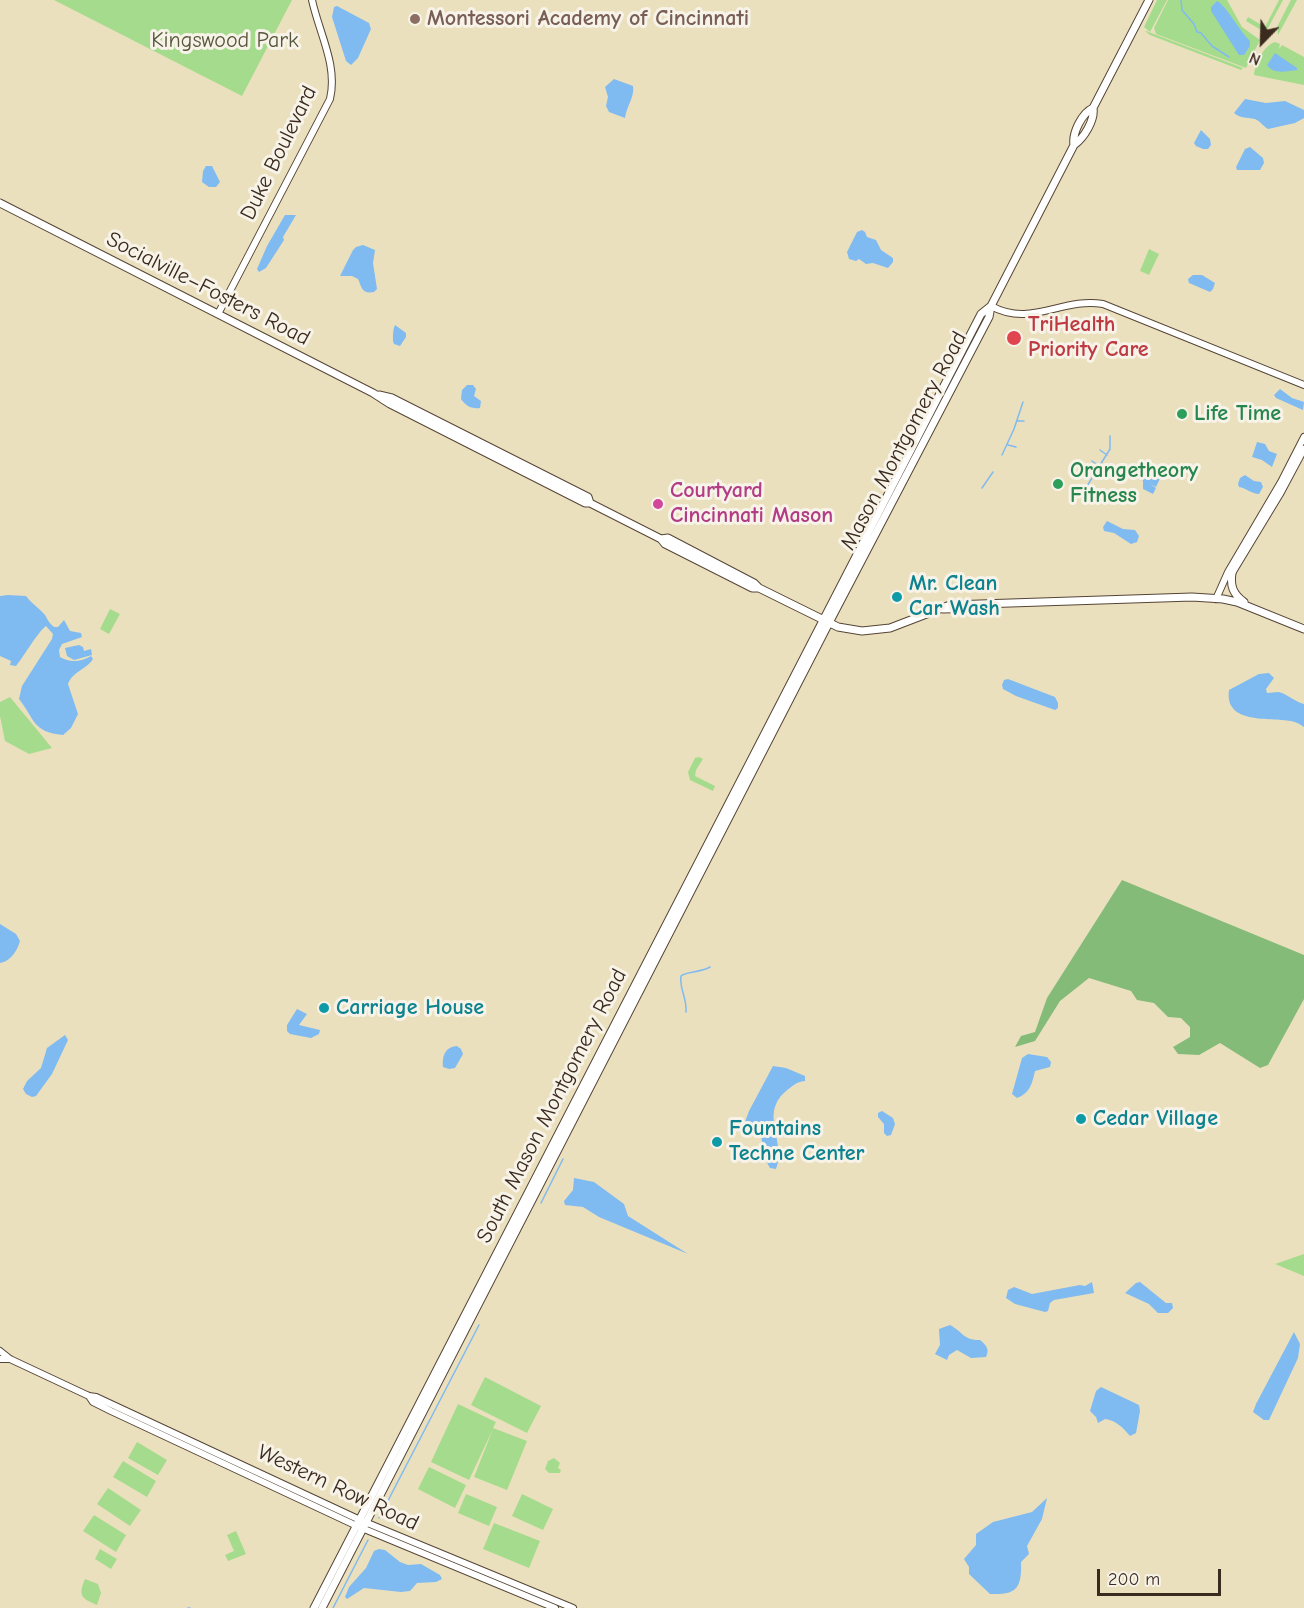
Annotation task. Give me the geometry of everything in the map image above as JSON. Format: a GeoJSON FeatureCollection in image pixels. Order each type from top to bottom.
{"type":"FeatureCollection","features":[{"type":"Feature","properties":{"kind":"main road","name":"Mason Montgomery Road"},"geometry":{"type":"LineString","coordinates":[[826,622],[845,592],[989,317],[991,306],[1074,145],[1081,141],[1094,115],[1094,108],[1149,0]]}},
{"type":"Feature","properties":{"kind":"main road","name":"Socialville–Fosters Road"},"geometry":{"type":"LineString","coordinates":[[0,203],[585,503],[590,503],[661,538],[668,538],[826,622],[853,631],[876,631],[950,605],[1192,597],[1227,600],[1253,608],[1304,631]]}},
{"type":"Feature","properties":{"kind":"main road","name":"Mason Montgomery Road"},"geometry":{"type":"LineString","coordinates":[[826,622],[851,567],[981,314],[991,306]]}},
{"type":"Feature","properties":{"kind":"main road"},"geometry":{"type":"LineString","coordinates":[[1232,573],[1234,593],[1253,608]]}},
{"type":"Feature","properties":{"kind":"main road","name":"Socialville–Fosters Road"},"geometry":{"type":"LineString","coordinates":[[1216,599],[1304,631]]}},
{"type":"Feature","properties":{"kind":"main road","name":"South Mason Montgomery Road"},"geometry":{"type":"LineString","coordinates":[[322,1608],[362,1524],[826,622]]}},
{"type":"Feature","properties":{"kind":"main road","name":"South Mason Montgomery Road"},"geometry":{"type":"LineString","coordinates":[[314,1608],[362,1524]]}},
{"type":"Feature","properties":{"kind":"street","name":"Duke Boulevard"},"geometry":{"type":"LineString","coordinates":[[218,314],[330,99],[331,65],[312,0]]}},
{"type":"Feature","properties":{"kind":"street"},"geometry":{"type":"LineString","coordinates":[[991,306],[1011,314],[1033,315],[1073,303],[1103,304],[1304,385]]}},
{"type":"Feature","properties":{"kind":"street"},"geometry":{"type":"LineString","coordinates":[[1216,599],[1228,572],[1281,482],[1304,437]]}},
{"type":"Feature","properties":{"kind":"street"},"geometry":{"type":"LineString","coordinates":[[1216,599],[1280,494],[1304,449]]}},
{"type":"Feature","properties":{"kind":"street","name":"Western Row Road"},"geometry":{"type":"LineString","coordinates":[[0,1351],[10,1359],[89,1396],[96,1397],[362,1524],[555,1608]]}},
{"type":"Feature","properties":{"kind":"street","name":"Western Row Road"},"geometry":{"type":"LineString","coordinates":[[0,1359],[10,1359]]}},
{"type":"Feature","properties":{"kind":"street","name":"Western Row Road"},"geometry":{"type":"LineString","coordinates":[[362,1524],[573,1608]]}},
{"type":"Feature","properties":{"kind":"green space","name":"Kingswood Park"},"geometry":{"type":"Polygon","coordinates":[[[54,0],[292,0],[242,96],[54,0]]]}},
{"type":"Feature","properties":{"kind":"green space"},"geometry":{"type":"Polygon","coordinates":[[[1157,0],[1167,0],[1150,32],[1144,27],[1157,0]]]}},
{"type":"Feature","properties":{"kind":"green space"},"geometry":{"type":"Polygon","coordinates":[[[1168,0],[1227,0],[1242,27],[1260,40],[1246,68],[1156,34],[1154,28],[1168,0]]]}},
{"type":"Feature","properties":{"kind":"green space"},"geometry":{"type":"Polygon","coordinates":[[[1279,0],[1283,0],[1267,30],[1261,30],[1246,21],[1248,17],[1265,27],[1279,0]]]}},
{"type":"Feature","properties":{"kind":"green space"},"geometry":{"type":"Polygon","coordinates":[[[1291,0],[1297,0],[1278,35],[1277,27],[1291,0]]]}},
{"type":"Feature","properties":{"kind":"green space"},"geometry":{"type":"Polygon","coordinates":[[[1145,31],[1243,68],[1241,70],[1150,35],[1145,31]]]}},
{"type":"Feature","properties":{"kind":"green space"},"geometry":{"type":"Polygon","coordinates":[[[1275,42],[1280,44],[1279,49],[1282,45],[1304,57],[1304,85],[1254,75],[1261,56],[1267,47],[1275,42]]]}},
{"type":"Feature","properties":{"kind":"green space"},"geometry":{"type":"Polygon","coordinates":[[[1149,249],[1159,254],[1149,275],[1140,271],[1149,249]]]}},
{"type":"Feature","properties":{"kind":"green space"},"geometry":{"type":"Polygon","coordinates":[[[110,609],[120,614],[109,634],[100,629],[110,609]]]}},
{"type":"Feature","properties":{"kind":"green space"},"geometry":{"type":"Polygon","coordinates":[[[10,697],[52,748],[29,754],[5,741],[0,702],[10,697]]]}},
{"type":"Feature","properties":{"kind":"green space"},"geometry":{"type":"Polygon","coordinates":[[[695,758],[703,759],[695,776],[715,786],[713,791],[690,780],[688,772],[695,758]]]}},
{"type":"Feature","properties":{"kind":"green space"},"geometry":{"type":"Polygon","coordinates":[[[1122,880],[1304,955],[1304,999],[1268,1065],[1260,1068],[1220,1043],[1199,1055],[1178,1054],[1173,1047],[1190,1037],[1190,1027],[1181,1018],[1168,1017],[1154,1003],[1137,1000],[1131,991],[1089,978],[1060,1001],[1035,1041],[1015,1047],[1021,1036],[1035,1032],[1047,998],[1122,880]]]}},
{"type":"Feature","properties":{"kind":"green space"},"geometry":{"type":"Polygon","coordinates":[[[1304,1254],[1304,1276],[1275,1264],[1304,1254]]]}},
{"type":"Feature","properties":{"kind":"green space"},"geometry":{"type":"Polygon","coordinates":[[[485,1377],[541,1406],[527,1433],[471,1405],[485,1377]]]}},
{"type":"Feature","properties":{"kind":"green space"},"geometry":{"type":"Polygon","coordinates":[[[458,1404],[496,1422],[493,1428],[527,1441],[507,1490],[474,1477],[493,1429],[469,1480],[431,1462],[458,1404]]]}},
{"type":"Feature","properties":{"kind":"green space"},"geometry":{"type":"Polygon","coordinates":[[[137,1442],[167,1460],[158,1475],[128,1458],[137,1442]]]}},
{"type":"Feature","properties":{"kind":"green space"},"geometry":{"type":"Polygon","coordinates":[[[554,1458],[560,1463],[558,1468],[561,1470],[560,1473],[549,1473],[545,1469],[548,1461],[554,1458]]]}},
{"type":"Feature","properties":{"kind":"green space"},"geometry":{"type":"Polygon","coordinates":[[[123,1461],[156,1481],[147,1497],[113,1477],[123,1461]]]}},
{"type":"Feature","properties":{"kind":"green space"},"geometry":{"type":"Polygon","coordinates":[[[429,1467],[466,1485],[455,1508],[418,1489],[429,1467]]]}},
{"type":"Feature","properties":{"kind":"green space"},"geometry":{"type":"Polygon","coordinates":[[[108,1488],[141,1510],[130,1526],[97,1504],[108,1488]]]}},
{"type":"Feature","properties":{"kind":"green space"},"geometry":{"type":"Polygon","coordinates":[[[466,1494],[497,1507],[489,1526],[458,1513],[466,1494]]]}},
{"type":"Feature","properties":{"kind":"green space"},"geometry":{"type":"Polygon","coordinates":[[[522,1494],[553,1509],[543,1530],[512,1516],[522,1494]]]}},
{"type":"Feature","properties":{"kind":"green space"},"geometry":{"type":"Polygon","coordinates":[[[94,1515],[126,1535],[116,1552],[83,1531],[94,1515]]]}},
{"type":"Feature","properties":{"kind":"green space"},"geometry":{"type":"Polygon","coordinates":[[[494,1523],[540,1541],[529,1568],[483,1549],[494,1523]]]}},
{"type":"Feature","properties":{"kind":"green space"},"geometry":{"type":"Polygon","coordinates":[[[236,1531],[246,1554],[228,1561],[225,1555],[234,1551],[227,1535],[236,1531]]]}},
{"type":"Feature","properties":{"kind":"green space"},"geometry":{"type":"Polygon","coordinates":[[[100,1549],[117,1559],[111,1569],[95,1559],[100,1549]]]}},
{"type":"Feature","properties":{"kind":"green space"},"geometry":{"type":"Polygon","coordinates":[[[85,1579],[98,1584],[101,1593],[97,1605],[82,1596],[85,1579]]]}},
{"type":"Feature","properties":{"kind":"water"},"geometry":{"type":"Polygon","coordinates":[[[1217,1],[1221,3],[1250,41],[1250,46],[1244,55],[1239,55],[1211,11],[1211,7],[1217,1]]]}},
{"type":"Feature","properties":{"kind":"water"},"geometry":{"type":"Polygon","coordinates":[[[337,6],[369,23],[371,29],[358,58],[351,65],[346,61],[332,17],[334,7],[337,6]]]}},
{"type":"Feature","properties":{"kind":"water"},"geometry":{"type":"Polygon","coordinates":[[[1275,53],[1297,70],[1281,72],[1270,68],[1267,65],[1275,53]]]}},
{"type":"Feature","properties":{"kind":"water"},"geometry":{"type":"Polygon","coordinates":[[[614,79],[633,86],[633,94],[625,118],[609,112],[606,106],[608,97],[605,87],[614,79]]]}},
{"type":"Feature","properties":{"kind":"water"},"geometry":{"type":"Polygon","coordinates":[[[1245,99],[1266,103],[1285,101],[1304,110],[1304,118],[1295,123],[1268,129],[1255,119],[1234,113],[1245,99]]]}},
{"type":"Feature","properties":{"kind":"water"},"geometry":{"type":"Polygon","coordinates":[[[1201,130],[1210,139],[1211,145],[1208,149],[1196,146],[1194,143],[1201,130]]]}},
{"type":"Feature","properties":{"kind":"water"},"geometry":{"type":"Polygon","coordinates":[[[1250,147],[1263,158],[1264,163],[1260,170],[1237,170],[1236,167],[1245,149],[1250,147]]]}},
{"type":"Feature","properties":{"kind":"water"},"geometry":{"type":"Polygon","coordinates":[[[206,166],[212,166],[220,182],[216,187],[209,187],[202,182],[206,166]]]}},
{"type":"Feature","properties":{"kind":"water"},"geometry":{"type":"Polygon","coordinates":[[[285,215],[296,215],[283,237],[284,240],[266,268],[259,272],[257,269],[267,246],[285,215]]]}},
{"type":"Feature","properties":{"kind":"water"},"geometry":{"type":"Polygon","coordinates":[[[862,230],[867,237],[876,240],[881,250],[893,258],[888,268],[873,263],[866,264],[859,259],[856,261],[849,259],[847,252],[857,232],[862,230]]]}},
{"type":"Feature","properties":{"kind":"water"},"geometry":{"type":"Polygon","coordinates":[[[363,245],[375,250],[373,263],[377,289],[374,292],[365,291],[358,279],[352,276],[340,276],[353,250],[363,245]]]}},
{"type":"Feature","properties":{"kind":"water"},"geometry":{"type":"Polygon","coordinates":[[[1193,275],[1202,275],[1215,283],[1213,289],[1210,292],[1189,283],[1188,279],[1193,275]]]}},
{"type":"Feature","properties":{"kind":"water"},"geometry":{"type":"Polygon","coordinates":[[[395,325],[406,333],[400,346],[393,342],[395,325]]]}},
{"type":"Feature","properties":{"kind":"water"},"geometry":{"type":"Polygon","coordinates":[[[467,385],[473,385],[476,389],[474,396],[481,401],[480,408],[469,406],[461,399],[462,390],[467,385]]]}},
{"type":"Feature","properties":{"kind":"water"},"geometry":{"type":"Polygon","coordinates":[[[1280,389],[1292,398],[1304,402],[1303,410],[1276,398],[1274,395],[1280,389]]]}},
{"type":"Feature","properties":{"kind":"water"},"geometry":{"type":"Polygon","coordinates":[[[1257,442],[1265,444],[1269,451],[1277,454],[1272,467],[1252,457],[1257,442]]]}},
{"type":"Feature","properties":{"kind":"water"},"geometry":{"type":"Polygon","coordinates":[[[1145,463],[1156,468],[1152,476],[1157,469],[1163,472],[1156,487],[1150,484],[1156,488],[1153,494],[1143,489],[1143,481],[1140,477],[1145,463]]]}},
{"type":"Feature","properties":{"kind":"water"},"geometry":{"type":"Polygon","coordinates":[[[1245,475],[1254,481],[1261,482],[1263,487],[1259,494],[1239,487],[1240,478],[1245,475]]]}},
{"type":"Feature","properties":{"kind":"water"},"geometry":{"type":"Polygon","coordinates":[[[1107,521],[1123,529],[1135,530],[1139,536],[1137,542],[1131,544],[1114,533],[1104,531],[1103,527],[1107,521]]]}},
{"type":"Feature","properties":{"kind":"water"},"geometry":{"type":"Polygon","coordinates":[[[0,596],[26,596],[54,627],[58,627],[64,620],[70,631],[81,633],[82,637],[62,644],[59,650],[60,657],[72,661],[83,660],[91,656],[93,659],[73,676],[68,684],[78,714],[71,728],[63,735],[40,728],[19,699],[22,686],[53,634],[46,626],[16,666],[10,665],[11,661],[0,656],[0,596]]]}},
{"type":"Feature","properties":{"kind":"water"},"geometry":{"type":"Polygon","coordinates":[[[79,645],[84,651],[91,649],[92,655],[74,660],[67,656],[65,648],[79,645]]]}},
{"type":"Feature","properties":{"kind":"water"},"geometry":{"type":"Polygon","coordinates":[[[1269,673],[1274,678],[1266,689],[1267,693],[1280,692],[1304,704],[1304,727],[1291,721],[1250,717],[1234,709],[1229,701],[1229,690],[1259,674],[1269,673]]]}},
{"type":"Feature","properties":{"kind":"water"},"geometry":{"type":"Polygon","coordinates":[[[1008,679],[1055,697],[1058,708],[1055,710],[1003,689],[1004,680],[1008,679]]]}},
{"type":"Feature","properties":{"kind":"water"},"geometry":{"type":"Polygon","coordinates":[[[0,924],[16,934],[20,941],[13,955],[0,963],[0,924]]]}},
{"type":"Feature","properties":{"kind":"water"},"geometry":{"type":"Polygon","coordinates":[[[297,1009],[307,1014],[299,1025],[320,1030],[319,1034],[311,1038],[290,1034],[287,1031],[287,1025],[297,1009]]]}},
{"type":"Feature","properties":{"kind":"water"},"geometry":{"type":"Polygon","coordinates":[[[65,1035],[68,1040],[52,1074],[36,1096],[26,1094],[23,1089],[27,1081],[41,1068],[47,1048],[65,1035]]]}},
{"type":"Feature","properties":{"kind":"water"},"geometry":{"type":"Polygon","coordinates":[[[457,1046],[463,1054],[455,1068],[443,1067],[445,1053],[457,1046]]]}},
{"type":"Feature","properties":{"kind":"water"},"geometry":{"type":"Polygon","coordinates":[[[1028,1054],[1047,1057],[1051,1062],[1050,1067],[1035,1071],[1030,1088],[1017,1098],[1012,1094],[1022,1058],[1028,1054]]]}},
{"type":"Feature","properties":{"kind":"water"},"geometry":{"type":"Polygon","coordinates":[[[773,1066],[786,1068],[805,1076],[805,1081],[797,1083],[785,1092],[774,1110],[778,1149],[776,1169],[770,1168],[766,1161],[761,1136],[749,1129],[745,1122],[773,1066]]]}},
{"type":"Feature","properties":{"kind":"water"},"geometry":{"type":"Polygon","coordinates":[[[882,1111],[893,1118],[895,1124],[891,1135],[887,1136],[884,1133],[884,1124],[878,1117],[878,1113],[882,1111]]]}},
{"type":"Feature","properties":{"kind":"water"},"geometry":{"type":"Polygon","coordinates":[[[574,1178],[594,1182],[624,1204],[628,1216],[688,1254],[599,1217],[583,1207],[565,1205],[564,1201],[573,1190],[574,1178]]]}},
{"type":"Feature","properties":{"kind":"water"},"geometry":{"type":"Polygon","coordinates":[[[1092,1282],[1094,1293],[1054,1300],[1045,1312],[1015,1304],[1006,1298],[1008,1290],[1014,1287],[1032,1294],[1085,1286],[1092,1282]]]}},
{"type":"Feature","properties":{"kind":"water"},"geometry":{"type":"Polygon","coordinates":[[[1140,1282],[1166,1303],[1172,1303],[1173,1308],[1168,1313],[1158,1313],[1149,1304],[1125,1293],[1140,1282]]]}},
{"type":"Feature","properties":{"kind":"water"},"geometry":{"type":"Polygon","coordinates":[[[950,1325],[966,1337],[980,1340],[986,1345],[986,1357],[971,1358],[957,1350],[949,1355],[947,1360],[935,1354],[940,1345],[939,1329],[950,1325]]]}},
{"type":"Feature","properties":{"kind":"water"},"geometry":{"type":"Polygon","coordinates":[[[1294,1332],[1300,1344],[1298,1358],[1269,1420],[1264,1420],[1253,1412],[1294,1332]]]}},
{"type":"Feature","properties":{"kind":"water"},"geometry":{"type":"Polygon","coordinates":[[[1101,1387],[1139,1405],[1136,1433],[1130,1436],[1113,1421],[1105,1419],[1098,1423],[1090,1411],[1096,1391],[1101,1387]]]}},
{"type":"Feature","properties":{"kind":"water"},"geometry":{"type":"Polygon","coordinates":[[[1047,1498],[1042,1519],[1027,1546],[1029,1554],[1021,1562],[1020,1579],[1016,1588],[1006,1593],[990,1594],[969,1574],[969,1567],[964,1559],[976,1545],[976,1534],[993,1522],[1032,1512],[1047,1498]]]}},
{"type":"Feature","properties":{"kind":"water"},"geometry":{"type":"Polygon","coordinates":[[[385,1550],[400,1562],[408,1565],[421,1564],[440,1575],[442,1579],[436,1582],[417,1583],[410,1591],[364,1588],[347,1599],[345,1597],[349,1587],[366,1568],[374,1551],[385,1550]]]}},
{"type":"Feature","properties":{"kind":"waterway"},"geometry":{"type":"LineString","coordinates":[[1181,0],[1182,10],[1194,24],[1197,32],[1229,57]]}},
{"type":"Feature","properties":{"kind":"waterway"},"geometry":{"type":"LineString","coordinates":[[1002,455],[1023,402]]}},
{"type":"Feature","properties":{"kind":"waterway"},"geometry":{"type":"LineString","coordinates":[[1017,421],[1024,421]]}},
{"type":"Feature","properties":{"kind":"waterway"},"geometry":{"type":"LineString","coordinates":[[1087,486],[1110,449],[1110,436]]}},
{"type":"Feature","properties":{"kind":"waterway"},"geometry":{"type":"LineString","coordinates":[[1008,445],[1016,447]]}},
{"type":"Feature","properties":{"kind":"waterway"},"geometry":{"type":"LineString","coordinates":[[1100,450],[1107,455]]}},
{"type":"Feature","properties":{"kind":"waterway"},"geometry":{"type":"LineString","coordinates":[[1092,461],[1099,466]]}},
{"type":"Feature","properties":{"kind":"waterway"},"geometry":{"type":"LineString","coordinates":[[982,488],[993,472]]}},
{"type":"Feature","properties":{"kind":"waterway"},"geometry":{"type":"LineString","coordinates":[[686,1012],[681,976],[710,967]]}},
{"type":"Feature","properties":{"kind":"waterway"},"geometry":{"type":"LineString","coordinates":[[541,1203],[563,1159]]}},
{"type":"Feature","properties":{"kind":"waterway"},"geometry":{"type":"LineString","coordinates":[[379,1518],[479,1325]]}},
{"type":"Feature","properties":{"kind":"waterway"},"geometry":{"type":"LineString","coordinates":[[333,1608],[368,1540]]}},
{"type":"Feature","properties":{"kind":"place","name":"Montessori Academy of Cincinnati"},"geometry":{"type":"Point","coordinates":[415,19]}},
{"type":"Feature","properties":{"kind":"place","name":"TriHealth Priority Care"},"geometry":{"type":"Point","coordinates":[1014,338]}},
{"type":"Feature","properties":{"kind":"place","name":"Life Time"},"geometry":{"type":"Point","coordinates":[1182,414]}},
{"type":"Feature","properties":{"kind":"place","name":"Orangetheory Fitness"},"geometry":{"type":"Point","coordinates":[1058,484]}},
{"type":"Feature","properties":{"kind":"place","name":"Courtyard Cincinnati Mason"},"geometry":{"type":"Point","coordinates":[658,504]}},
{"type":"Feature","properties":{"kind":"place","name":"Mr. Clean Car Wash"},"geometry":{"type":"Point","coordinates":[897,597]}},
{"type":"Feature","properties":{"kind":"place","name":"Carriage House"},"geometry":{"type":"Point","coordinates":[324,1008]}},
{"type":"Feature","properties":{"kind":"place","name":"Cedar Village"},"geometry":{"type":"Point","coordinates":[1081,1119]}},
{"type":"Feature","properties":{"kind":"place","name":"Fountains Techne Center"},"geometry":{"type":"Point","coordinates":[717,1142]}}]}
